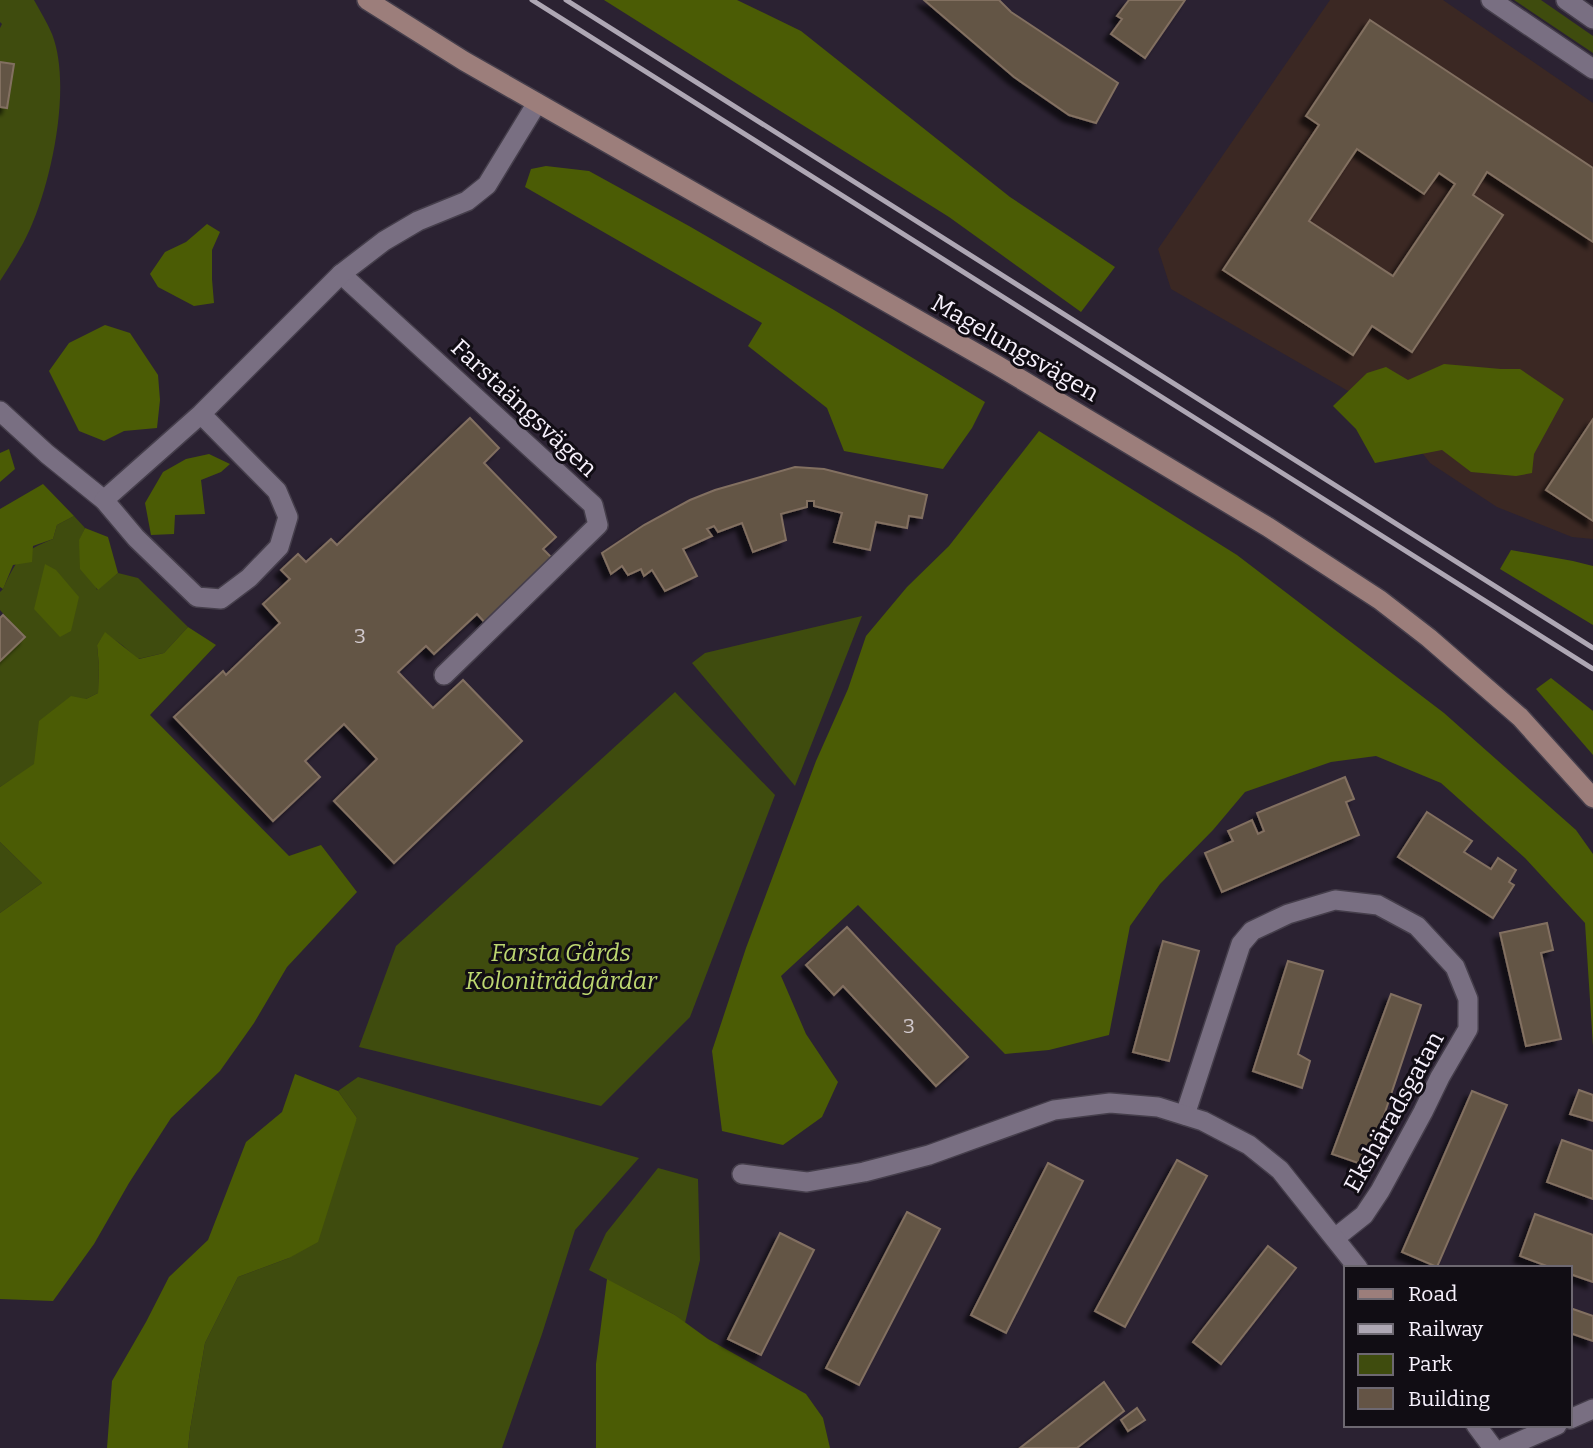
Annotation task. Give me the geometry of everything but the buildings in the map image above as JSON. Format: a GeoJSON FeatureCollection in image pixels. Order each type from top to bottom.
{"type":"FeatureCollection","features":[{"type":"Feature","properties":{"kind":"main road","name":"Magelungsvägen"},"geometry":{"type":"LineString","coordinates":[[367,0],[464,61],[1059,401],[1268,527],[1380,600],[1429,638],[1520,717],[1593,798]]}},
{"type":"Feature","properties":{"kind":"street"},"geometry":{"type":"LineString","coordinates":[[1491,0],[1593,69]]}},
{"type":"Feature","properties":{"kind":"street"},"geometry":{"type":"LineString","coordinates":[[1566,0],[1593,19]]}},
{"type":"Feature","properties":{"kind":"street"},"geometry":{"type":"LineString","coordinates":[[104,500],[201,414],[341,274],[415,223],[467,201],[487,185],[537,103]]}},
{"type":"Feature","properties":{"kind":"street","name":"Farstaängsvägen"},"geometry":{"type":"LineString","coordinates":[[341,274],[593,505],[598,525],[444,675]]}},
{"type":"Feature","properties":{"kind":"street"},"geometry":{"type":"LineString","coordinates":[[0,411],[47,454],[104,500],[136,538],[197,597],[221,599],[248,578],[279,547],[288,517],[277,491],[201,414]]}},
{"type":"Feature","properties":{"kind":"street","name":"Ekshäradsgatan"},"geometry":{"type":"LineString","coordinates":[[1185,1115],[1241,944],[1252,931],[1288,914],[1335,900],[1378,905],[1417,926],[1455,967],[1468,999],[1468,1029],[1380,1191],[1364,1215],[1335,1238]]}},
{"type":"Feature","properties":{"kind":"street","name":"Ekshäradsgatan"},"geometry":{"type":"LineString","coordinates":[[742,1174],[807,1182],[929,1155],[1054,1110],[1110,1103],[1158,1107],[1203,1121],[1249,1145],[1280,1170],[1356,1266]]}},
{"type":"Feature","properties":{"kind":"street"},"geometry":{"type":"LineString","coordinates":[[1572,1418],[1593,1409]]}},
{"type":"Feature","properties":{"kind":"street"},"geometry":{"type":"LineString","coordinates":[[1477,1427],[1493,1448]]}},
{"type":"Feature","properties":{"kind":"street"},"geometry":{"type":"LineString","coordinates":[[1505,1448],[1552,1427]]}},
{"type":"Feature","properties":{"kind":"shaded area"},"geometry":{"type":"Polygon","coordinates":[[[1330,0],[1443,0],[1593,103],[1593,539],[1572,537],[1497,507],[1430,463],[1395,418],[1171,289],[1158,249],[1330,0]]]}},
{"type":"Feature","properties":{"kind":"green space"},"geometry":{"type":"Polygon","coordinates":[[[0,0],[34,0],[46,21],[58,55],[60,105],[52,159],[38,209],[27,236],[0,281],[0,107],[7,107],[14,65],[0,62],[0,0]]]}},
{"type":"Feature","properties":{"kind":"green space"},"geometry":{"type":"Polygon","coordinates":[[[604,0],[737,0],[801,31],[1010,197],[1115,267],[1081,312],[949,217],[604,0]]]}},
{"type":"Feature","properties":{"kind":"green space"},"geometry":{"type":"Polygon","coordinates":[[[1514,0],[1541,0],[1593,36],[1593,53],[1514,0]]]}},
{"type":"Feature","properties":{"kind":"green space"},"geometry":{"type":"Polygon","coordinates":[[[546,166],[589,171],[834,310],[985,402],[972,428],[943,469],[844,451],[827,408],[748,346],[762,323],[525,187],[531,169],[546,166]]]}},
{"type":"Feature","properties":{"kind":"green space"},"geometry":{"type":"Polygon","coordinates":[[[207,224],[220,232],[212,250],[214,303],[194,306],[158,287],[150,274],[165,252],[186,242],[207,224]]]}},
{"type":"Feature","properties":{"kind":"green space"},"geometry":{"type":"Polygon","coordinates":[[[105,325],[130,333],[158,375],[160,400],[157,428],[124,431],[104,441],[79,431],[49,371],[69,343],[105,325]]]}},
{"type":"Feature","properties":{"kind":"green space"},"geometry":{"type":"Polygon","coordinates":[[[1444,364],[1520,369],[1564,399],[1534,454],[1532,473],[1516,476],[1471,472],[1442,450],[1375,463],[1356,429],[1333,406],[1367,373],[1386,367],[1408,380],[1444,364]]]}},
{"type":"Feature","properties":{"kind":"green space"},"geometry":{"type":"Polygon","coordinates":[[[1039,431],[1237,555],[1444,713],[1576,830],[1593,854],[1593,1046],[1585,923],[1525,858],[1441,783],[1376,756],[1331,762],[1245,792],[1213,830],[1160,884],[1130,926],[1109,1035],[1049,1050],[1005,1054],[858,905],[781,976],[806,1034],[838,1082],[822,1117],[783,1145],[722,1131],[712,1051],[746,948],[816,761],[848,689],[866,636],[907,587],[949,546],[1039,431]]]}},
{"type":"Feature","properties":{"kind":"green space"},"geometry":{"type":"Polygon","coordinates":[[[9,449],[15,469],[0,482],[0,453],[9,449]]]}},
{"type":"Feature","properties":{"kind":"green space"},"geometry":{"type":"Polygon","coordinates":[[[209,454],[230,464],[221,472],[201,480],[205,514],[175,515],[174,534],[151,535],[145,503],[163,472],[186,459],[209,454]]]}},
{"type":"Feature","properties":{"kind":"green space"},"geometry":{"type":"Polygon","coordinates":[[[43,484],[74,516],[57,525],[53,539],[33,546],[32,562],[13,565],[3,589],[0,587],[0,509],[43,484]]]}},
{"type":"Feature","properties":{"kind":"green space"},"geometry":{"type":"Polygon","coordinates":[[[74,516],[85,528],[79,541],[97,590],[118,573],[138,578],[188,627],[164,653],[138,659],[105,633],[97,645],[98,693],[86,699],[34,765],[0,787],[0,661],[24,637],[0,610],[0,592],[21,558],[53,539],[57,525],[74,516]]]}},
{"type":"Feature","properties":{"kind":"green space"},"geometry":{"type":"Polygon","coordinates":[[[85,528],[108,537],[118,573],[98,590],[80,569],[79,540],[85,528]]]}},
{"type":"Feature","properties":{"kind":"green space"},"geometry":{"type":"Polygon","coordinates":[[[1511,550],[1593,566],[1593,625],[1500,569],[1511,550]]]}},
{"type":"Feature","properties":{"kind":"green space"},"geometry":{"type":"Polygon","coordinates":[[[45,564],[56,570],[79,597],[71,631],[60,637],[34,609],[45,564]]]}},
{"type":"Feature","properties":{"kind":"green space"},"geometry":{"type":"Polygon","coordinates":[[[862,616],[795,786],[692,663],[705,653],[862,616]]]}},
{"type":"Feature","properties":{"kind":"green space"},"geometry":{"type":"Polygon","coordinates":[[[188,627],[216,645],[150,715],[289,856],[321,845],[357,892],[287,967],[254,1023],[220,1071],[171,1118],[94,1244],[53,1301],[0,1299],[0,913],[42,883],[0,842],[0,787],[34,764],[39,721],[71,696],[86,699],[98,693],[97,645],[105,632],[139,659],[164,653],[188,627]]]}},
{"type":"Feature","properties":{"kind":"green space"},"geometry":{"type":"Polygon","coordinates":[[[1551,678],[1593,711],[1593,755],[1536,689],[1551,678]]]}},
{"type":"Feature","properties":{"kind":"green space","name":"Farsta Gårds Koloniträdgårdar"},"geometry":{"type":"Polygon","coordinates":[[[675,692],[775,795],[690,1017],[601,1106],[359,1047],[396,946],[675,692]]]}},
{"type":"Feature","properties":{"kind":"green space"},"geometry":{"type":"Polygon","coordinates":[[[0,842],[42,883],[0,913],[0,842]]]}},
{"type":"Feature","properties":{"kind":"green space"},"geometry":{"type":"Polygon","coordinates":[[[295,1074],[338,1091],[357,1118],[318,1242],[289,1258],[238,1277],[205,1343],[188,1448],[107,1448],[112,1381],[169,1277],[208,1240],[246,1142],[282,1112],[295,1074]]]}},
{"type":"Feature","properties":{"kind":"green space"},"geometry":{"type":"Polygon","coordinates":[[[358,1077],[639,1158],[575,1230],[502,1448],[188,1448],[205,1343],[238,1277],[289,1258],[357,1118],[338,1091],[358,1077]]]}},
{"type":"Feature","properties":{"kind":"green space"},"geometry":{"type":"Polygon","coordinates":[[[658,1168],[698,1179],[700,1260],[685,1323],[675,1315],[589,1270],[606,1233],[658,1168]]]}},
{"type":"Feature","properties":{"kind":"green space"},"geometry":{"type":"Polygon","coordinates":[[[607,1279],[675,1315],[708,1339],[806,1394],[823,1418],[830,1448],[596,1448],[596,1364],[607,1279]]]}},
{"type":"Feature","properties":{"kind":"railway"},"geometry":{"type":"LineString","coordinates":[[532,0],[1593,669]]}},
{"type":"Feature","properties":{"kind":"railway"},"geometry":{"type":"LineString","coordinates":[[566,0],[1593,648]]}}]}
